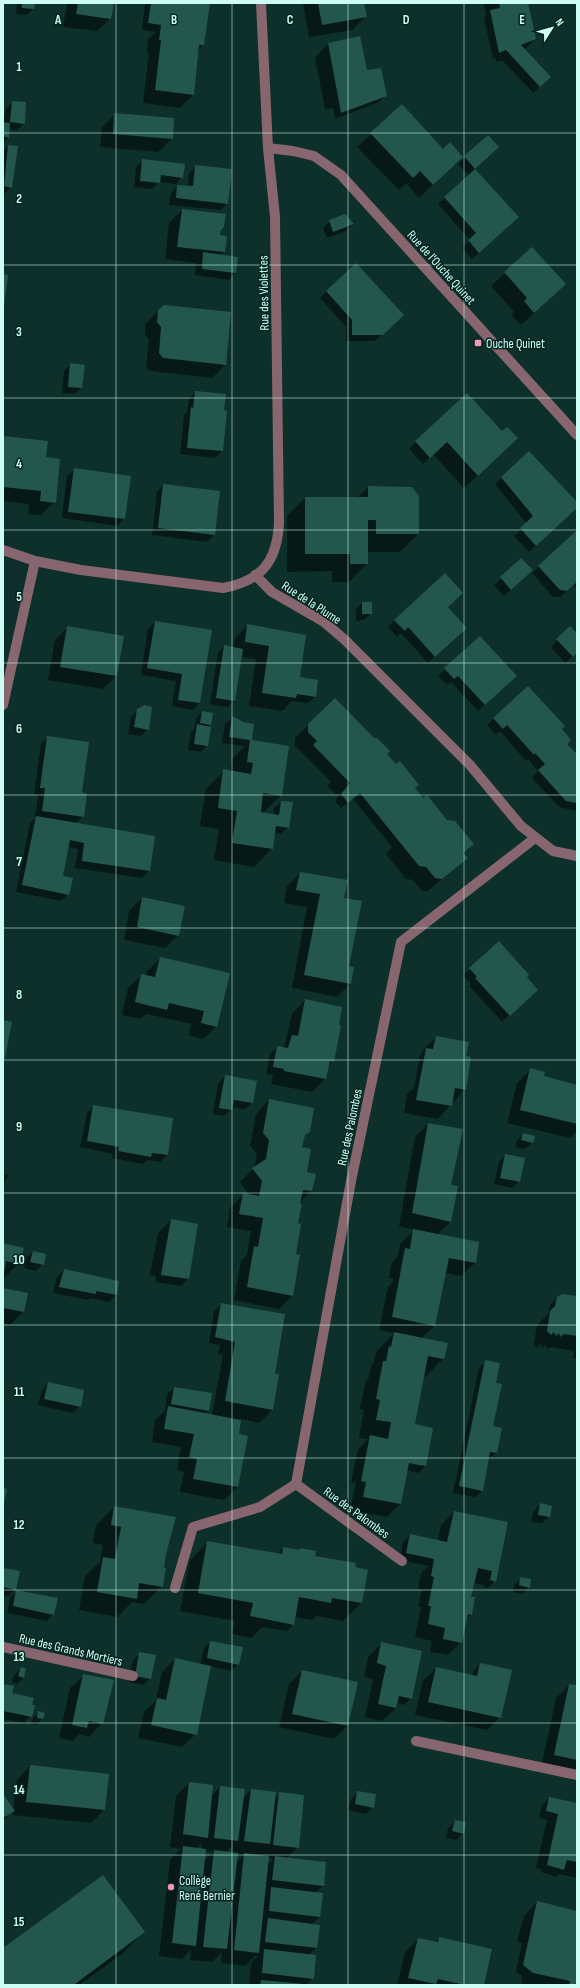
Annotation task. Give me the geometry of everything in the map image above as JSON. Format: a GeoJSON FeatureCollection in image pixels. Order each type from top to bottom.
{"type":"FeatureCollection","features":[{"type":"Feature","properties":{"kind":"street","name":"Rue des Violettes"},"geometry":{"type":"LineString","coordinates":[[255,575],[273,557],[278,542],[279,523],[275,217],[268,148],[261,3]]}},
{"type":"Feature","properties":{"kind":"street","name":"Rue de l'Ouche Quinet"},"geometry":{"type":"LineString","coordinates":[[268,148],[314,156],[341,175],[577,436]]}},
{"type":"Feature","properties":{"kind":"street"},"geometry":{"type":"LineString","coordinates":[[3,550],[35,562],[81,570],[223,588],[246,582],[255,575]]}},
{"type":"Feature","properties":{"kind":"street"},"geometry":{"type":"LineString","coordinates":[[3,705],[35,562]]}},
{"type":"Feature","properties":{"kind":"street","name":"Rue de la Plume"},"geometry":{"type":"LineString","coordinates":[[255,575],[272,592],[324,622],[345,640],[470,765],[521,826],[553,851],[577,856]]}},
{"type":"Feature","properties":{"kind":"street","name":"Rue des Palombes"},"geometry":{"type":"LineString","coordinates":[[402,1561],[296,1484],[351,1181],[401,942],[535,838]]}},
{"type":"Feature","properties":{"kind":"street"},"geometry":{"type":"LineString","coordinates":[[175,1588],[193,1526],[260,1507],[296,1484]]}},
{"type":"Feature","properties":{"kind":"street","name":"Rue des Grands Mortiers"},"geometry":{"type":"LineString","coordinates":[[3,1647],[133,1676]]}},
{"type":"Feature","properties":{"kind":"street"},"geometry":{"type":"LineString","coordinates":[[416,1741],[577,1775]]}},
{"type":"Feature","properties":{"kind":"building"},"geometry":{"type":"Polygon","coordinates":[[[22,3],[35,3],[34,9],[22,8],[22,3]]]}},
{"type":"Feature","properties":{"kind":"building"},"geometry":{"type":"Polygon","coordinates":[[[78,3],[114,3],[111,19],[76,14],[78,3]]]}},
{"type":"Feature","properties":{"kind":"building"},"geometry":{"type":"Polygon","coordinates":[[[151,3],[210,3],[204,45],[199,45],[194,95],[155,90],[161,40],[159,40],[161,25],[148,23],[151,3]]]}},
{"type":"Feature","properties":{"kind":"building"},"geometry":{"type":"Polygon","coordinates":[[[318,3],[364,3],[367,17],[322,25],[318,3]]]}},
{"type":"Feature","properties":{"kind":"building"},"geometry":{"type":"Polygon","coordinates":[[[499,3],[528,3],[536,39],[521,45],[551,77],[540,87],[506,50],[499,53],[490,10],[500,8],[499,3]]]}},
{"type":"Feature","properties":{"kind":"building"},"geometry":{"type":"Polygon","coordinates":[[[360,36],[367,70],[381,68],[387,96],[341,113],[328,43],[360,36]]]}},
{"type":"Feature","properties":{"kind":"building"},"geometry":{"type":"Polygon","coordinates":[[[12,101],[26,102],[25,124],[10,122],[12,101]]]}},
{"type":"Feature","properties":{"kind":"building"},"geometry":{"type":"Polygon","coordinates":[[[402,104],[443,149],[450,142],[463,157],[433,185],[420,171],[413,178],[370,133],[402,104]]]}},
{"type":"Feature","properties":{"kind":"building"},"geometry":{"type":"Polygon","coordinates":[[[114,113],[174,118],[173,139],[113,134],[114,113]]]}},
{"type":"Feature","properties":{"kind":"building"},"geometry":{"type":"Polygon","coordinates":[[[3,122],[10,123],[9,138],[3,136],[3,122]]]}},
{"type":"Feature","properties":{"kind":"building"},"geometry":{"type":"Polygon","coordinates":[[[488,135],[499,147],[475,169],[464,156],[488,135]]]}},
{"type":"Feature","properties":{"kind":"building"},"geometry":{"type":"Polygon","coordinates":[[[8,145],[18,146],[12,188],[4,186],[8,145]]]}},
{"type":"Feature","properties":{"kind":"building"},"geometry":{"type":"Polygon","coordinates":[[[142,159],[185,164],[183,178],[161,175],[160,183],[140,181],[142,159]]]}},
{"type":"Feature","properties":{"kind":"building"},"geometry":{"type":"Polygon","coordinates":[[[195,165],[232,169],[228,204],[176,198],[177,185],[193,186],[195,165]]]}},
{"type":"Feature","properties":{"kind":"building"},"geometry":{"type":"Polygon","coordinates":[[[475,169],[519,217],[479,253],[468,240],[476,233],[444,197],[475,169]]]}},
{"type":"Feature","properties":{"kind":"building"},"geometry":{"type":"Polygon","coordinates":[[[182,209],[226,214],[224,227],[221,230],[220,235],[227,236],[225,252],[177,247],[182,209]]]}},
{"type":"Feature","properties":{"kind":"building"},"geometry":{"type":"Polygon","coordinates":[[[345,214],[354,224],[333,232],[329,220],[345,214]]]}},
{"type":"Feature","properties":{"kind":"building"},"geometry":{"type":"Polygon","coordinates":[[[532,247],[566,284],[534,313],[524,301],[527,298],[504,272],[532,247]]]}},
{"type":"Feature","properties":{"kind":"building"},"geometry":{"type":"Polygon","coordinates":[[[203,252],[238,257],[236,273],[202,269],[203,252]]]}},
{"type":"Feature","properties":{"kind":"building"},"geometry":{"type":"Polygon","coordinates":[[[356,263],[404,315],[383,335],[352,335],[352,320],[326,291],[356,263]]]}},
{"type":"Feature","properties":{"kind":"building"},"geometry":{"type":"Polygon","coordinates":[[[3,274],[8,275],[4,306],[3,306],[3,274]]]}},
{"type":"Feature","properties":{"kind":"building"},"geometry":{"type":"Polygon","coordinates":[[[164,305],[231,312],[226,365],[163,358],[159,353],[161,327],[157,322],[158,310],[164,305]]]}},
{"type":"Feature","properties":{"kind":"building"},"geometry":{"type":"Polygon","coordinates":[[[70,363],[85,365],[82,388],[68,387],[70,363]]]}},
{"type":"Feature","properties":{"kind":"building"},"geometry":{"type":"Polygon","coordinates":[[[195,391],[226,394],[224,410],[227,411],[223,451],[187,448],[191,407],[193,408],[195,391]]]}},
{"type":"Feature","properties":{"kind":"building"},"geometry":{"type":"Polygon","coordinates":[[[467,393],[502,431],[507,427],[518,438],[478,476],[447,442],[430,458],[415,441],[467,393]]]}},
{"type":"Feature","properties":{"kind":"building"},"geometry":{"type":"Polygon","coordinates":[[[3,436],[48,441],[46,457],[60,459],[56,503],[40,501],[41,491],[3,487],[3,436]]]}},
{"type":"Feature","properties":{"kind":"building"},"geometry":{"type":"Polygon","coordinates":[[[529,451],[577,502],[577,508],[536,546],[520,528],[533,516],[501,477],[529,451]]]}},
{"type":"Feature","properties":{"kind":"building"},"geometry":{"type":"Polygon","coordinates":[[[74,468],[131,476],[125,519],[68,512],[74,468]]]}},
{"type":"Feature","properties":{"kind":"building"},"geometry":{"type":"Polygon","coordinates":[[[163,484],[220,491],[215,535],[158,528],[163,484]]]}},
{"type":"Feature","properties":{"kind":"building"},"geometry":{"type":"Polygon","coordinates":[[[368,486],[412,487],[419,496],[419,534],[376,534],[376,520],[368,520],[368,564],[350,564],[350,554],[305,554],[305,497],[368,497],[368,486]]]}},
{"type":"Feature","properties":{"kind":"building"},"geometry":{"type":"Polygon","coordinates":[[[577,530],[577,582],[567,591],[560,590],[538,566],[577,530]]]}},
{"type":"Feature","properties":{"kind":"building"},"geometry":{"type":"Polygon","coordinates":[[[521,558],[533,570],[511,590],[500,577],[521,558]]]}},
{"type":"Feature","properties":{"kind":"building"},"geometry":{"type":"Polygon","coordinates":[[[445,573],[463,593],[448,607],[467,628],[435,657],[408,627],[405,631],[394,620],[445,573]]]}},
{"type":"Feature","properties":{"kind":"building"},"geometry":{"type":"Polygon","coordinates":[[[362,602],[372,602],[372,614],[362,614],[362,602]]]}},
{"type":"Feature","properties":{"kind":"building"},"geometry":{"type":"Polygon","coordinates":[[[155,621],[212,630],[200,703],[178,700],[182,674],[147,668],[155,621]]]}},
{"type":"Feature","properties":{"kind":"building"},"geometry":{"type":"Polygon","coordinates":[[[247,624],[306,635],[300,677],[318,680],[316,697],[297,694],[296,698],[262,693],[269,646],[245,642],[247,624]]]}},
{"type":"Feature","properties":{"kind":"building"},"geometry":{"type":"Polygon","coordinates":[[[67,626],[124,636],[117,676],[60,667],[67,626]]]}},
{"type":"Feature","properties":{"kind":"building"},"geometry":{"type":"Polygon","coordinates":[[[570,626],[577,633],[577,653],[573,657],[556,639],[570,626]]]}},
{"type":"Feature","properties":{"kind":"building"},"geometry":{"type":"Polygon","coordinates":[[[480,636],[517,676],[485,705],[458,676],[454,679],[444,668],[480,636]]]}},
{"type":"Feature","properties":{"kind":"building"},"geometry":{"type":"Polygon","coordinates":[[[224,645],[243,649],[235,701],[216,698],[224,645]]]}},
{"type":"Feature","properties":{"kind":"building"},"geometry":{"type":"Polygon","coordinates":[[[528,686],[565,726],[562,729],[571,740],[567,744],[577,754],[577,803],[566,801],[538,770],[545,764],[535,753],[534,755],[507,725],[503,729],[493,718],[528,686]]]}},
{"type":"Feature","properties":{"kind":"building"},"geometry":{"type":"Polygon","coordinates":[[[335,698],[375,739],[376,737],[390,751],[387,754],[396,764],[400,761],[419,785],[415,788],[423,798],[427,795],[447,820],[455,821],[474,844],[463,853],[468,858],[442,879],[435,878],[426,867],[419,866],[360,793],[348,803],[341,794],[350,783],[313,745],[317,741],[308,732],[308,724],[335,698]]]}},
{"type":"Feature","properties":{"kind":"building"},"geometry":{"type":"Polygon","coordinates":[[[145,705],[152,707],[149,730],[134,727],[137,709],[145,705]]]}},
{"type":"Feature","properties":{"kind":"building"},"geometry":{"type":"Polygon","coordinates":[[[202,711],[213,713],[211,725],[200,723],[202,711]]]}},
{"type":"Feature","properties":{"kind":"building"},"geometry":{"type":"Polygon","coordinates":[[[232,716],[243,722],[254,724],[252,740],[289,746],[282,796],[263,793],[261,812],[279,815],[281,801],[293,802],[289,828],[276,826],[273,849],[232,843],[237,811],[218,808],[223,769],[251,774],[253,763],[247,762],[250,740],[229,737],[232,716]]]}},
{"type":"Feature","properties":{"kind":"building"},"geometry":{"type":"Polygon","coordinates":[[[197,724],[211,727],[208,746],[194,744],[197,724]]]}},
{"type":"Feature","properties":{"kind":"building"},"geometry":{"type":"Polygon","coordinates":[[[47,736],[89,742],[82,792],[87,794],[84,817],[42,811],[45,788],[40,788],[47,736]]]}},
{"type":"Feature","properties":{"kind":"building"},"geometry":{"type":"Polygon","coordinates":[[[36,816],[155,836],[150,871],[82,861],[84,843],[70,840],[63,876],[73,878],[69,895],[22,885],[36,816]]]}},
{"type":"Feature","properties":{"kind":"building"},"geometry":{"type":"Polygon","coordinates":[[[300,872],[348,880],[344,898],[362,901],[349,966],[354,967],[351,984],[304,975],[320,894],[296,890],[300,872]]]}},
{"type":"Feature","properties":{"kind":"building"},"geometry":{"type":"Polygon","coordinates":[[[142,897],[185,906],[179,936],[137,927],[142,897]]]}},
{"type":"Feature","properties":{"kind":"building"},"geometry":{"type":"Polygon","coordinates":[[[499,941],[529,975],[527,977],[538,990],[510,1016],[475,978],[477,977],[469,968],[499,941]]]}},
{"type":"Feature","properties":{"kind":"building"},"geometry":{"type":"Polygon","coordinates":[[[160,957],[230,973],[217,1027],[201,1023],[204,1011],[169,1003],[167,1010],[135,1002],[141,974],[155,977],[160,957]]]}},
{"type":"Feature","properties":{"kind":"building"},"geometry":{"type":"Polygon","coordinates":[[[305,999],[342,1007],[339,1025],[341,1026],[334,1062],[330,1061],[326,1079],[284,1071],[284,1069],[273,1067],[277,1046],[288,1048],[292,1035],[298,1036],[305,999]]]}},
{"type":"Feature","properties":{"kind":"building"},"geometry":{"type":"Polygon","coordinates":[[[3,1020],[12,1022],[4,1063],[3,1063],[3,1020]]]}},
{"type":"Feature","properties":{"kind":"building"},"geometry":{"type":"Polygon","coordinates":[[[436,1036],[469,1042],[466,1056],[471,1057],[466,1090],[455,1088],[452,1106],[416,1100],[426,1048],[433,1049],[436,1036]]]}},
{"type":"Feature","properties":{"kind":"building"},"geometry":{"type":"Polygon","coordinates":[[[530,1068],[545,1072],[544,1076],[577,1085],[577,1124],[520,1110],[530,1068]]]}},
{"type":"Feature","properties":{"kind":"building"},"geometry":{"type":"Polygon","coordinates":[[[225,1075],[257,1081],[253,1103],[234,1100],[232,1110],[219,1108],[225,1075]]]}},
{"type":"Feature","properties":{"kind":"building"},"geometry":{"type":"Polygon","coordinates":[[[269,1099],[314,1108],[310,1132],[305,1135],[302,1147],[311,1149],[307,1172],[316,1174],[312,1191],[303,1190],[300,1204],[302,1204],[298,1223],[301,1224],[296,1254],[300,1255],[293,1296],[247,1287],[254,1246],[258,1247],[263,1218],[239,1214],[243,1193],[259,1196],[262,1181],[252,1168],[266,1159],[269,1140],[263,1133],[269,1099]]]}},
{"type":"Feature","properties":{"kind":"building"},"geometry":{"type":"Polygon","coordinates":[[[93,1105],[173,1118],[168,1155],[152,1153],[151,1157],[118,1151],[119,1147],[87,1141],[93,1105]]]}},
{"type":"Feature","properties":{"kind":"building"},"geometry":{"type":"Polygon","coordinates":[[[428,1123],[463,1129],[451,1185],[458,1186],[451,1222],[412,1213],[428,1123]]]}},
{"type":"Feature","properties":{"kind":"building"},"geometry":{"type":"Polygon","coordinates":[[[523,1133],[535,1136],[533,1143],[521,1140],[523,1133]]]}},
{"type":"Feature","properties":{"kind":"building"},"geometry":{"type":"Polygon","coordinates":[[[505,1154],[525,1158],[520,1182],[500,1178],[505,1154]]]}},
{"type":"Feature","properties":{"kind":"building"},"geometry":{"type":"Polygon","coordinates":[[[171,1219],[198,1224],[189,1279],[161,1275],[171,1219]]]}},
{"type":"Feature","properties":{"kind":"building"},"geometry":{"type":"Polygon","coordinates":[[[413,1229],[479,1242],[476,1263],[449,1258],[435,1326],[392,1317],[405,1248],[410,1249],[413,1229]]]}},
{"type":"Feature","properties":{"kind":"building"},"geometry":{"type":"Polygon","coordinates":[[[3,1243],[24,1248],[20,1264],[6,1261],[4,1273],[3,1243]]]}},
{"type":"Feature","properties":{"kind":"building"},"geometry":{"type":"Polygon","coordinates":[[[33,1251],[46,1254],[44,1265],[30,1262],[33,1251]]]}},
{"type":"Feature","properties":{"kind":"building"},"geometry":{"type":"Polygon","coordinates":[[[64,1269],[119,1281],[117,1295],[96,1291],[96,1294],[59,1287],[64,1269]]]}},
{"type":"Feature","properties":{"kind":"building"},"geometry":{"type":"Polygon","coordinates":[[[3,1288],[28,1293],[24,1312],[3,1308],[3,1288]]]}},
{"type":"Feature","properties":{"kind":"building"},"geometry":{"type":"Polygon","coordinates":[[[562,1294],[577,1296],[577,1336],[564,1334],[560,1337],[559,1333],[556,1336],[554,1332],[551,1335],[547,1331],[550,1311],[555,1306],[557,1297],[562,1294]]]}},
{"type":"Feature","properties":{"kind":"building"},"geometry":{"type":"Polygon","coordinates":[[[221,1303],[285,1314],[275,1374],[279,1374],[273,1410],[225,1401],[235,1342],[215,1337],[221,1303]]]}},
{"type":"Feature","properties":{"kind":"building"},"geometry":{"type":"Polygon","coordinates":[[[394,1332],[448,1343],[444,1359],[428,1356],[415,1424],[433,1428],[426,1466],[409,1463],[401,1504],[363,1497],[366,1482],[361,1481],[370,1435],[388,1439],[391,1422],[376,1420],[380,1400],[376,1399],[383,1361],[386,1361],[394,1332]]]}},
{"type":"Feature","properties":{"kind":"building"},"geometry":{"type":"Polygon","coordinates":[[[485,1360],[500,1363],[496,1383],[502,1384],[493,1426],[502,1428],[497,1453],[490,1452],[483,1491],[459,1486],[485,1360]]]}},
{"type":"Feature","properties":{"kind":"building"},"geometry":{"type":"Polygon","coordinates":[[[48,1382],[84,1390],[81,1407],[44,1399],[48,1382]]]}},
{"type":"Feature","properties":{"kind":"building"},"geometry":{"type":"Polygon","coordinates":[[[174,1387],[212,1393],[209,1411],[171,1404],[174,1387]]]}},
{"type":"Feature","properties":{"kind":"building"},"geometry":{"type":"Polygon","coordinates":[[[168,1406],[241,1420],[239,1434],[248,1436],[238,1487],[193,1479],[197,1459],[189,1457],[194,1434],[164,1429],[168,1406]]]}},
{"type":"Feature","properties":{"kind":"building"},"geometry":{"type":"Polygon","coordinates":[[[3,1488],[7,1489],[4,1504],[3,1504],[3,1488]]]}},
{"type":"Feature","properties":{"kind":"building"},"geometry":{"type":"Polygon","coordinates":[[[540,1503],[552,1506],[550,1517],[538,1515],[540,1503]]]}},
{"type":"Feature","properties":{"kind":"building"},"geometry":{"type":"Polygon","coordinates":[[[114,1506],[176,1517],[166,1554],[164,1568],[166,1568],[163,1587],[139,1583],[137,1599],[97,1592],[103,1557],[115,1559],[121,1527],[111,1525],[114,1506]]]}},
{"type":"Feature","properties":{"kind":"building"},"geometry":{"type":"Polygon","coordinates":[[[454,1511],[508,1522],[496,1582],[490,1580],[492,1571],[478,1568],[471,1597],[475,1597],[472,1615],[468,1614],[462,1643],[443,1639],[445,1628],[428,1624],[431,1606],[428,1606],[434,1577],[431,1576],[434,1559],[406,1553],[410,1534],[447,1542],[454,1511]]]}},
{"type":"Feature","properties":{"kind":"building"},"geometry":{"type":"Polygon","coordinates":[[[207,1541],[282,1554],[283,1547],[300,1550],[300,1548],[316,1551],[315,1556],[356,1563],[355,1567],[368,1570],[362,1603],[332,1598],[331,1603],[299,1597],[294,1625],[250,1616],[253,1603],[198,1593],[207,1541]]]}},
{"type":"Feature","properties":{"kind":"building"},"geometry":{"type":"Polygon","coordinates":[[[3,1568],[20,1571],[16,1590],[3,1587],[3,1568]]]}},
{"type":"Feature","properties":{"kind":"building"},"geometry":{"type":"Polygon","coordinates":[[[520,1577],[531,1579],[530,1588],[519,1585],[520,1577]]]}},
{"type":"Feature","properties":{"kind":"building"},"geometry":{"type":"Polygon","coordinates":[[[16,1590],[58,1598],[54,1615],[13,1606],[16,1590]]]}},
{"type":"Feature","properties":{"kind":"building"},"geometry":{"type":"Polygon","coordinates":[[[210,1641],[243,1647],[239,1665],[207,1658],[210,1641]]]}},
{"type":"Feature","properties":{"kind":"building"},"geometry":{"type":"Polygon","coordinates":[[[381,1642],[422,1651],[412,1699],[399,1696],[396,1708],[378,1704],[386,1666],[377,1663],[381,1642]]]}},
{"type":"Feature","properties":{"kind":"building"},"geometry":{"type":"Polygon","coordinates":[[[139,1652],[156,1655],[151,1679],[135,1676],[139,1652]]]}},
{"type":"Feature","properties":{"kind":"building"},"geometry":{"type":"Polygon","coordinates":[[[175,1658],[211,1666],[197,1735],[151,1725],[157,1698],[166,1700],[175,1658]]]}},
{"type":"Feature","properties":{"kind":"building"},"geometry":{"type":"Polygon","coordinates":[[[480,1663],[512,1670],[501,1718],[428,1702],[436,1667],[477,1676],[480,1663]]]}},
{"type":"Feature","properties":{"kind":"building"},"geometry":{"type":"Polygon","coordinates":[[[21,1667],[26,1669],[24,1678],[18,1676],[21,1667]]]}},
{"type":"Feature","properties":{"kind":"building"},"geometry":{"type":"Polygon","coordinates":[[[302,1670],[358,1682],[348,1726],[292,1714],[302,1670]]]}},
{"type":"Feature","properties":{"kind":"building"},"geometry":{"type":"Polygon","coordinates":[[[83,1674],[114,1680],[103,1724],[89,1721],[87,1728],[72,1725],[83,1674]]]}},
{"type":"Feature","properties":{"kind":"building"},"geometry":{"type":"Polygon","coordinates":[[[3,1684],[14,1686],[12,1693],[34,1698],[32,1705],[35,1705],[32,1717],[3,1711],[3,1684]]]}},
{"type":"Feature","properties":{"kind":"building"},"geometry":{"type":"Polygon","coordinates":[[[569,1684],[577,1685],[577,1760],[554,1755],[569,1684]]]}},
{"type":"Feature","properties":{"kind":"building"},"geometry":{"type":"Polygon","coordinates":[[[38,1711],[45,1713],[43,1719],[37,1718],[38,1711]]]}},
{"type":"Feature","properties":{"kind":"building"},"geometry":{"type":"Polygon","coordinates":[[[30,1765],[109,1774],[105,1810],[26,1802],[30,1765]]]}},
{"type":"Feature","properties":{"kind":"building"},"geometry":{"type":"Polygon","coordinates":[[[189,1782],[213,1785],[208,1838],[183,1834],[189,1782]]]}},
{"type":"Feature","properties":{"kind":"building"},"geometry":{"type":"Polygon","coordinates":[[[220,1786],[245,1789],[238,1841],[214,1838],[220,1786]]]}},
{"type":"Feature","properties":{"kind":"building"},"geometry":{"type":"Polygon","coordinates":[[[251,1789],[276,1792],[270,1844],[244,1841],[251,1789]]]}},
{"type":"Feature","properties":{"kind":"building"},"geometry":{"type":"Polygon","coordinates":[[[357,1791],[376,1794],[374,1808],[355,1804],[357,1791]]]}},
{"type":"Feature","properties":{"kind":"building"},"geometry":{"type":"Polygon","coordinates":[[[279,1792],[304,1795],[299,1848],[273,1845],[279,1792]]]}},
{"type":"Feature","properties":{"kind":"building"},"geometry":{"type":"Polygon","coordinates":[[[3,1794],[15,1811],[3,1818],[3,1794]]]}},
{"type":"Feature","properties":{"kind":"building"},"geometry":{"type":"Polygon","coordinates":[[[549,1797],[577,1803],[577,1862],[567,1860],[564,1870],[547,1865],[558,1814],[546,1811],[549,1797]]]}},
{"type":"Feature","properties":{"kind":"building"},"geometry":{"type":"Polygon","coordinates":[[[455,1820],[466,1822],[464,1834],[452,1831],[455,1820]]]}},
{"type":"Feature","properties":{"kind":"building"},"geometry":{"type":"Polygon","coordinates":[[[183,1846],[206,1849],[196,1946],[172,1943],[183,1846]]]}},
{"type":"Feature","properties":{"kind":"building"},"geometry":{"type":"Polygon","coordinates":[[[214,1850],[238,1853],[227,1949],[203,1947],[214,1850]]]}},
{"type":"Feature","properties":{"kind":"building"},"geometry":{"type":"Polygon","coordinates":[[[244,1853],[269,1856],[259,1953],[234,1950],[244,1853]]]}},
{"type":"Feature","properties":{"kind":"building"},"geometry":{"type":"Polygon","coordinates":[[[275,1856],[326,1862],[324,1886],[272,1880],[275,1856]]]}},
{"type":"Feature","properties":{"kind":"building"},"geometry":{"type":"Polygon","coordinates":[[[103,1875],[145,1932],[75,1984],[76,1985],[3,1985],[3,1948],[103,1875]]]}},
{"type":"Feature","properties":{"kind":"building"},"geometry":{"type":"Polygon","coordinates":[[[271,1887],[323,1893],[320,1917],[269,1911],[271,1887]]]}},
{"type":"Feature","properties":{"kind":"building"},"geometry":{"type":"Polygon","coordinates":[[[537,1901],[577,1911],[577,1985],[569,1985],[570,1981],[533,1973],[523,1965],[537,1901]]]}},
{"type":"Feature","properties":{"kind":"building"},"geometry":{"type":"Polygon","coordinates":[[[268,1918],[320,1925],[317,1948],[265,1942],[268,1918]]]}},
{"type":"Feature","properties":{"kind":"building"},"geometry":{"type":"Polygon","coordinates":[[[439,1937],[492,1949],[484,1985],[465,1985],[438,1979],[436,1984],[408,1978],[418,1938],[438,1942],[439,1937]]]}},
{"type":"Feature","properties":{"kind":"building"},"geometry":{"type":"Polygon","coordinates":[[[264,1949],[316,1955],[314,1979],[262,1973],[264,1949]]]}},
{"type":"Feature","properties":{"kind":"building"},"geometry":{"type":"Polygon","coordinates":[[[261,1980],[304,1984],[304,1985],[260,1985],[261,1980]]]}},
{"type":"Feature","properties":{"kind":"place","name":"Ouche Quinet"},"geometry":{"type":"Point","coordinates":[478,343]}},
{"type":"Feature","properties":{"kind":"place","name":"Collège René Bernier"},"geometry":{"type":"Point","coordinates":[171,1887]}}]}
